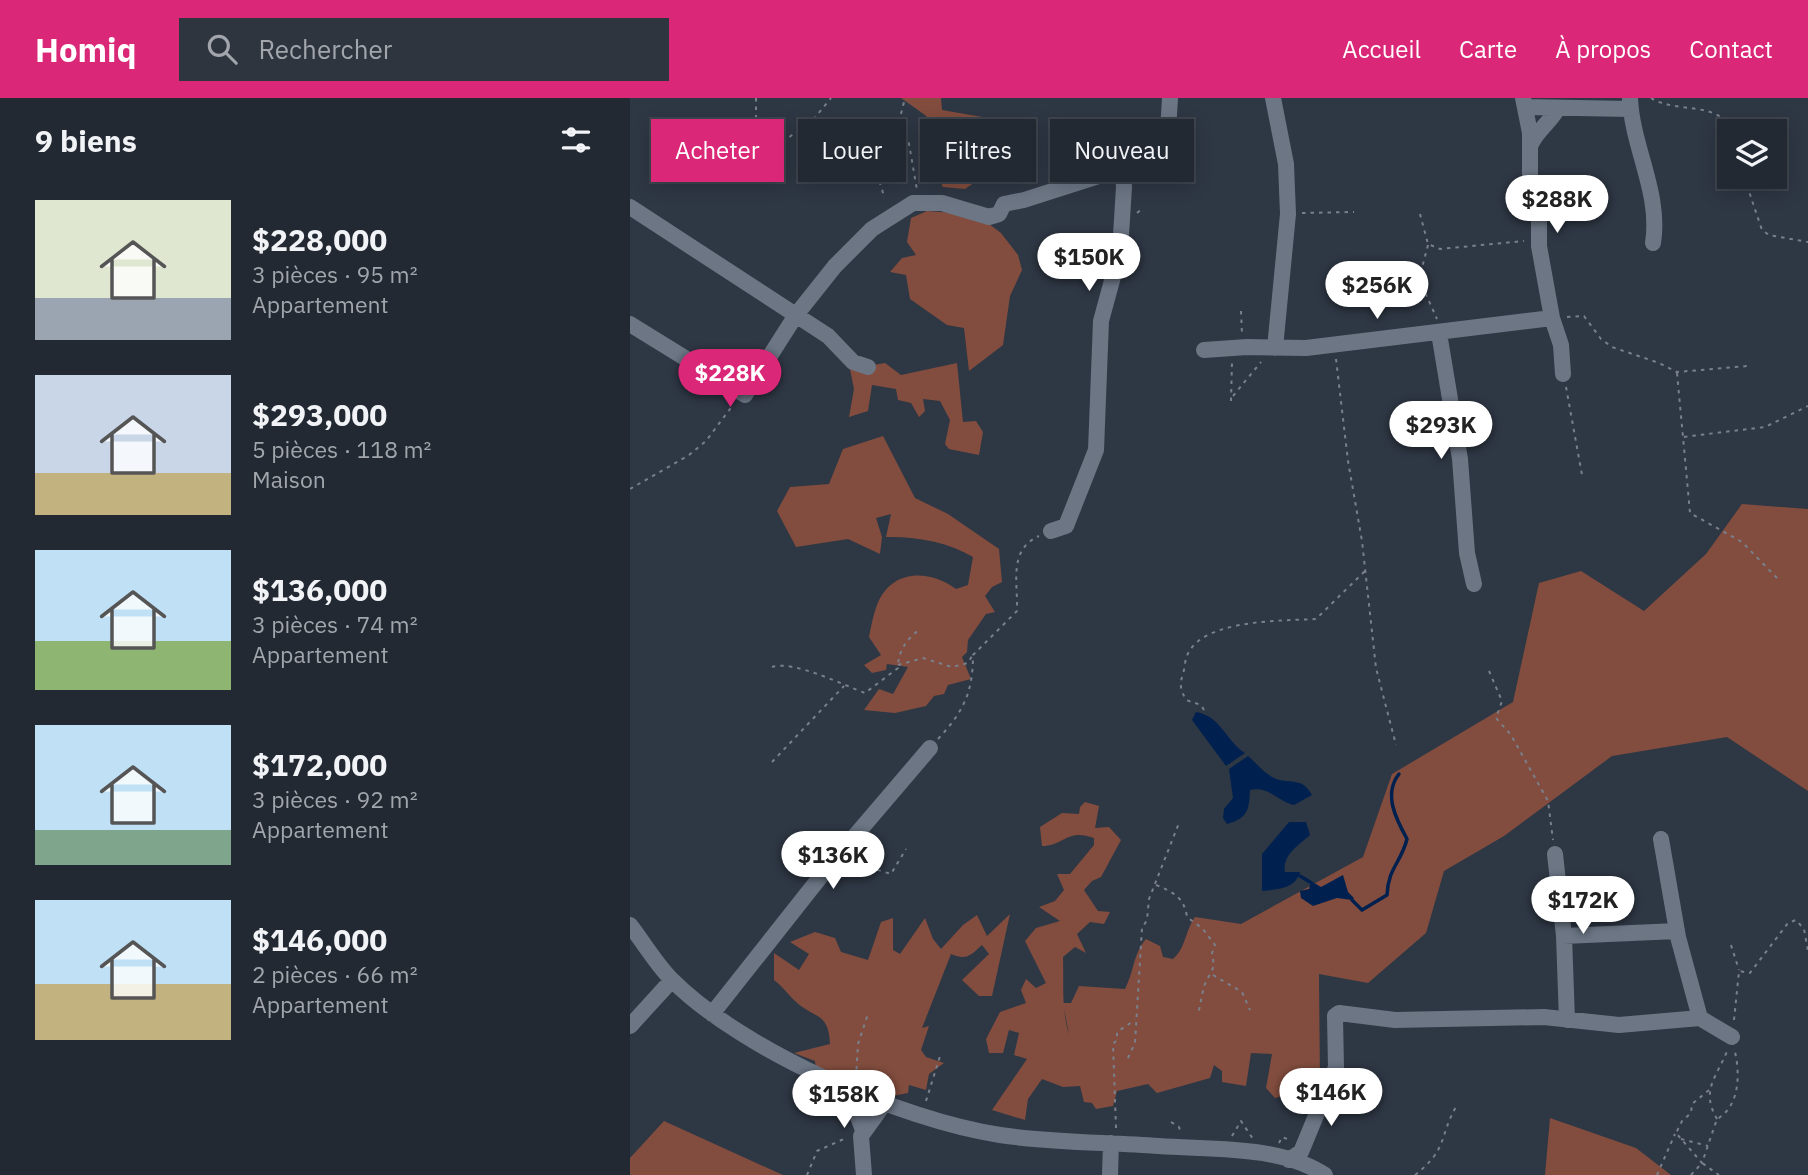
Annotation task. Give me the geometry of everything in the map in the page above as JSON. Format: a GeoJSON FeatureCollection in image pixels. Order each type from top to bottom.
{"type":"FeatureCollection","features":[{"type":"Feature","properties":{"kind":"street"},"geometry":{"type":"LineString","coordinates":[[1169,119],[1170,98]]}},
{"type":"Feature","properties":{"kind":"street"},"geometry":{"type":"LineString","coordinates":[[1273,98],[1286,164],[1288,214],[1273,348]]}},
{"type":"Feature","properties":{"kind":"street"},"geometry":{"type":"LineString","coordinates":[[1563,374],[1561,345],[1552,318],[1539,240],[1538,208],[1530,190],[1530,146],[1524,102],[1558,107],[1630,104],[1657,219],[1653,243]]}},
{"type":"Feature","properties":{"kind":"street"},"geometry":{"type":"LineString","coordinates":[[1530,146],[1536,133],[1551,121],[1558,107]]}},
{"type":"Feature","properties":{"kind":"street"},"geometry":{"type":"LineString","coordinates":[[630,324],[741,394],[748,393],[796,315],[835,266],[872,229],[911,204],[942,202],[989,217],[999,214],[1004,204],[1024,201],[1082,182]]}},
{"type":"Feature","properties":{"kind":"street"},"geometry":{"type":"LineString","coordinates":[[1051,531],[1066,526],[1095,454],[1101,321],[1121,237],[1123,182]]}},
{"type":"Feature","properties":{"kind":"street"},"geometry":{"type":"LineString","coordinates":[[630,207],[828,336],[855,363],[868,367]]}},
{"type":"Feature","properties":{"kind":"street"},"geometry":{"type":"LineString","coordinates":[[1204,350],[1334,344],[1552,318]]}},
{"type":"Feature","properties":{"kind":"street"},"geometry":{"type":"LineString","coordinates":[[1439,333],[1460,460],[1468,553],[1474,584]]}},
{"type":"Feature","properties":{"kind":"street"},"geometry":{"type":"LineString","coordinates":[[712,1014],[825,871],[930,748]]}},
{"type":"Feature","properties":{"kind":"street"},"geometry":{"type":"LineString","coordinates":[[1661,839],[1676,931],[1700,1018]]}},
{"type":"Feature","properties":{"kind":"street"},"geometry":{"type":"LineString","coordinates":[[1555,855],[1564,936],[1567,1020]]}},
{"type":"Feature","properties":{"kind":"street"},"geometry":{"type":"LineString","coordinates":[[630,925],[672,980],[712,1014],[799,1064],[884,1104],[998,1135],[1252,1153],[1289,1160],[1325,1175]]}},
{"type":"Feature","properties":{"kind":"street"},"geometry":{"type":"LineString","coordinates":[[1564,936],[1676,931]]}},
{"type":"Feature","properties":{"kind":"street"},"geometry":{"type":"LineString","coordinates":[[630,1026],[672,980]]}},
{"type":"Feature","properties":{"kind":"street"},"geometry":{"type":"LineString","coordinates":[[1289,1160],[1301,1152],[1336,1067],[1337,1014],[1395,1020],[1544,1017],[1619,1025],[1700,1018],[1732,1037]]}},
{"type":"Feature","properties":{"kind":"street"},"geometry":{"type":"LineString","coordinates":[[849,1088],[863,1130],[864,1175]]}},
{"type":"Feature","properties":{"kind":"street"},"geometry":{"type":"LineString","coordinates":[[863,1130],[884,1104]]}},
{"type":"Feature","properties":{"kind":"street"},"geometry":{"type":"LineString","coordinates":[[1110,1175],[1113,1143]]}},
{"type":"Feature","properties":{"kind":"path"},"geometry":{"type":"LineString","coordinates":[[756,98],[755,127],[782,142],[798,133]]}},
{"type":"Feature","properties":{"kind":"path"},"geometry":{"type":"LineString","coordinates":[[814,119],[831,98]]}},
{"type":"Feature","properties":{"kind":"path"},"geometry":{"type":"LineString","coordinates":[[901,114],[905,98]]}},
{"type":"Feature","properties":{"kind":"path"},"geometry":{"type":"LineString","coordinates":[[1651,98],[1661,104],[1718,114],[1726,119]]}},
{"type":"Feature","properties":{"kind":"path"},"geometry":{"type":"LineString","coordinates":[[906,138],[917,179],[918,203]]}},
{"type":"Feature","properties":{"kind":"path"},"geometry":{"type":"LineString","coordinates":[[880,182],[884,198]]}},
{"type":"Feature","properties":{"kind":"path"},"geometry":{"type":"LineString","coordinates":[[1748,189],[1750,201],[1758,212],[1762,230],[1769,235],[1808,242]]}},
{"type":"Feature","properties":{"kind":"path"},"geometry":{"type":"LineString","coordinates":[[1288,214],[1354,212]]}},
{"type":"Feature","properties":{"kind":"path"},"geometry":{"type":"LineString","coordinates":[[1420,214],[1428,244],[1419,279],[1430,299],[1439,333]]}},
{"type":"Feature","properties":{"kind":"path"},"geometry":{"type":"LineString","coordinates":[[1428,244],[1440,249],[1539,240]]}},
{"type":"Feature","properties":{"kind":"path"},"geometry":{"type":"LineString","coordinates":[[1231,401],[1241,311]]}},
{"type":"Feature","properties":{"kind":"path"},"geometry":{"type":"LineString","coordinates":[[1552,318],[1584,316],[1601,339],[1612,347],[1677,372],[1748,366]]}},
{"type":"Feature","properties":{"kind":"path"},"geometry":{"type":"LineString","coordinates":[[1334,344],[1366,570],[1376,668],[1396,745]]}},
{"type":"Feature","properties":{"kind":"path"},"geometry":{"type":"LineString","coordinates":[[1233,396],[1273,348]]}},
{"type":"Feature","properties":{"kind":"path"},"geometry":{"type":"LineString","coordinates":[[1677,372],[1690,513],[1742,542],[1777,578]]}},
{"type":"Feature","properties":{"kind":"path"},"geometry":{"type":"LineString","coordinates":[[1563,374],[1582,475]]}},
{"type":"Feature","properties":{"kind":"path"},"geometry":{"type":"LineString","coordinates":[[631,486],[689,454],[706,441],[741,394]]}},
{"type":"Feature","properties":{"kind":"path"},"geometry":{"type":"LineString","coordinates":[[1683,438],[1765,427],[1808,406]]}},
{"type":"Feature","properties":{"kind":"path"},"geometry":{"type":"LineString","coordinates":[[772,667],[779,665],[814,673],[865,693],[898,665],[923,658],[952,667],[968,663],[1017,611],[1018,552],[1027,542],[1051,531]]}},
{"type":"Feature","properties":{"kind":"path"},"geometry":{"type":"LineString","coordinates":[[1204,710],[1201,705],[1186,700],[1180,685],[1184,656],[1190,649],[1203,638],[1231,626],[1260,620],[1316,619],[1366,570]]}},
{"type":"Feature","properties":{"kind":"path"},"geometry":{"type":"LineString","coordinates":[[898,665],[898,656],[919,629]]}},
{"type":"Feature","properties":{"kind":"path"},"geometry":{"type":"LineString","coordinates":[[930,748],[960,715],[973,679],[973,655]]}},
{"type":"Feature","properties":{"kind":"path"},"geometry":{"type":"LineString","coordinates":[[1489,671],[1502,701],[1496,718],[1511,735],[1548,801],[1555,855]]}},
{"type":"Feature","properties":{"kind":"path"},"geometry":{"type":"LineString","coordinates":[[772,762],[844,685]]}},
{"type":"Feature","properties":{"kind":"path"},"geometry":{"type":"LineString","coordinates":[[1128,1058],[1135,1043],[1142,929],[1147,920],[1149,900],[1179,823]]}},
{"type":"Feature","properties":{"kind":"path"},"geometry":{"type":"LineString","coordinates":[[825,871],[868,867],[891,874],[906,849]]}},
{"type":"Feature","properties":{"kind":"path"},"geometry":{"type":"LineString","coordinates":[[1155,884],[1177,894],[1185,905],[1187,917],[1203,929],[1215,945],[1212,953],[1212,974],[1204,986],[1198,1015]]}},
{"type":"Feature","properties":{"kind":"path"},"geometry":{"type":"LineString","coordinates":[[1739,971],[1749,973],[1788,923],[1796,920],[1804,929],[1808,951]]}},
{"type":"Feature","properties":{"kind":"path"},"geometry":{"type":"LineString","coordinates":[[1717,1119],[1709,1105],[1709,1090],[1732,1037],[1739,971],[1731,945]]}},
{"type":"Feature","properties":{"kind":"path"},"geometry":{"type":"LineString","coordinates":[[1212,974],[1242,992],[1250,1010]]}},
{"type":"Feature","properties":{"kind":"path"},"geometry":{"type":"LineString","coordinates":[[849,1088],[858,1073],[858,1044],[868,1014]]}},
{"type":"Feature","properties":{"kind":"path"},"geometry":{"type":"LineString","coordinates":[[1113,1143],[1113,1044],[1117,1040],[1116,1032],[1135,1019]]}},
{"type":"Feature","properties":{"kind":"path"},"geometry":{"type":"LineString","coordinates":[[1691,1175],[1702,1163],[1717,1119],[1724,1115],[1740,1076],[1732,1037]]}},
{"type":"Feature","properties":{"kind":"path"},"geometry":{"type":"LineString","coordinates":[[921,1115],[941,1053]]}},
{"type":"Feature","properties":{"kind":"path"},"geometry":{"type":"LineString","coordinates":[[1657,1175],[1682,1121],[1691,1113],[1692,1104],[1709,1090]]}},
{"type":"Feature","properties":{"kind":"path"},"geometry":{"type":"LineString","coordinates":[[1415,1175],[1431,1164],[1445,1141],[1445,1126],[1457,1105]]}},
{"type":"Feature","properties":{"kind":"path"},"geometry":{"type":"LineString","coordinates":[[807,1175],[817,1151],[863,1130]]}},
{"type":"Feature","properties":{"kind":"path"},"geometry":{"type":"LineString","coordinates":[[1676,1133],[1702,1163],[1719,1175]]}},
{"type":"Feature","properties":{"kind":"path"},"geometry":{"type":"LineString","coordinates":[[1679,1139],[1708,1146]]}},
{"type":"Feature","properties":{"kind":"shaded area"},"geometry":{"type":"Polygon","coordinates":[[[901,98],[941,98],[942,110],[994,119],[928,119],[901,98]]]}},
{"type":"Feature","properties":{"kind":"shaded area"},"geometry":{"type":"Polygon","coordinates":[[[940,182],[975,182],[965,189],[943,187],[940,182]]]}},
{"type":"Feature","properties":{"kind":"shaded area"},"geometry":{"type":"Polygon","coordinates":[[[927,211],[956,213],[985,221],[1001,233],[1018,255],[1022,270],[1010,296],[1003,345],[969,371],[964,328],[947,325],[910,299],[906,275],[890,272],[902,258],[916,255],[907,242],[911,218],[927,211]]]}},
{"type":"Feature","properties":{"kind":"shaded area"},"geometry":{"type":"Polygon","coordinates":[[[885,363],[901,375],[957,363],[963,422],[976,421],[983,432],[979,455],[949,449],[945,444],[950,420],[940,401],[923,399],[925,411],[919,417],[911,403],[898,400],[896,389],[872,385],[868,411],[849,417],[854,389],[850,369],[885,363]]]}},
{"type":"Feature","properties":{"kind":"shaded area"},"geometry":{"type":"Polygon","coordinates":[[[883,436],[915,498],[948,514],[999,549],[1002,582],[992,587],[985,596],[995,612],[986,614],[968,640],[967,652],[962,657],[971,679],[948,685],[944,694],[934,696],[926,706],[895,713],[864,710],[879,689],[893,694],[908,667],[887,664],[886,670],[872,673],[864,665],[881,655],[869,637],[873,617],[883,593],[891,584],[912,576],[934,578],[956,589],[968,585],[973,557],[953,547],[931,541],[886,537],[891,514],[876,518],[882,537],[880,554],[848,539],[796,547],[777,511],[790,487],[829,484],[843,449],[883,436]]]}},
{"type":"Feature","properties":{"kind":"shaded area"},"geometry":{"type":"Polygon","coordinates":[[[1742,504],[1808,509],[1808,791],[1727,737],[1612,756],[1504,836],[1444,871],[1426,933],[1368,983],[1319,974],[1320,1086],[1275,1098],[1266,1088],[1272,1054],[1251,1053],[1246,1086],[1222,1082],[1222,1071],[1214,1065],[1210,1078],[1157,1093],[1148,1084],[1117,1091],[1113,1106],[1096,1109],[1092,1103],[1084,1102],[1080,1086],[1063,1087],[1042,1079],[1028,1099],[1025,1120],[992,1110],[1027,1059],[1014,1055],[1019,1033],[1009,1030],[1003,1053],[989,1053],[986,1039],[1000,1012],[1026,1003],[1021,990],[1026,979],[1036,988],[1046,983],[1025,941],[1036,928],[1060,921],[1039,907],[1055,901],[1064,890],[1057,874],[1070,874],[1094,845],[1094,838],[1085,835],[1071,836],[1042,846],[1040,827],[1062,813],[1079,814],[1080,807],[1085,802],[1099,806],[1095,828],[1109,827],[1121,840],[1101,877],[1092,881],[1084,890],[1098,911],[1110,912],[1104,924],[1090,922],[1077,934],[1086,953],[1075,947],[1063,957],[1064,1003],[1071,1003],[1079,986],[1125,989],[1138,951],[1146,939],[1160,946],[1163,957],[1173,959],[1181,950],[1195,917],[1241,924],[1363,857],[1392,774],[1513,702],[1539,583],[1581,571],[1644,611],[1706,554],[1742,504]]]}},
{"type":"Feature","properties":{"kind":"shaded area"},"geometry":{"type":"Polygon","coordinates":[[[1010,914],[992,996],[979,996],[962,980],[989,954],[982,945],[968,956],[951,954],[922,1028],[929,1026],[921,1050],[926,1057],[944,1063],[929,1074],[926,1090],[909,1085],[908,1093],[893,1096],[872,1083],[863,1071],[839,1088],[817,1079],[815,1061],[794,1053],[830,1044],[827,1026],[823,1021],[801,1006],[774,980],[774,953],[799,970],[809,954],[790,942],[815,932],[835,938],[841,952],[868,960],[881,922],[893,918],[893,950],[900,954],[925,918],[933,939],[941,949],[963,925],[977,915],[987,936],[1010,914]]]}},
{"type":"Feature","properties":{"kind":"shaded area"},"geometry":{"type":"Polygon","coordinates":[[[1550,1118],[1636,1148],[1671,1175],[1545,1175],[1550,1118]]]}},
{"type":"Feature","properties":{"kind":"shaded area"},"geometry":{"type":"Polygon","coordinates":[[[664,1121],[783,1175],[630,1175],[630,1158],[664,1121]]]}},
{"type":"Feature","properties":{"kind":"water"},"geometry":{"type":"Polygon","coordinates":[[[1196,712],[1217,723],[1245,753],[1226,766],[1192,720],[1196,712]]]}},
{"type":"Feature","properties":{"kind":"water"},"geometry":{"type":"Polygon","coordinates":[[[1248,756],[1272,777],[1300,783],[1312,795],[1294,805],[1268,792],[1250,790],[1246,812],[1239,819],[1227,824],[1223,818],[1224,809],[1233,798],[1229,769],[1248,756]]]}},
{"type":"Feature","properties":{"kind":"water"},"geometry":{"type":"Polygon","coordinates":[[[1289,822],[1306,822],[1310,835],[1286,860],[1285,872],[1300,872],[1298,878],[1280,889],[1262,891],[1262,854],[1289,822]]]}},
{"type":"Feature","properties":{"kind":"water"},"geometry":{"type":"Polygon","coordinates":[[[1343,875],[1348,892],[1354,898],[1352,900],[1337,898],[1313,906],[1301,898],[1300,891],[1309,889],[1311,881],[1321,887],[1343,875]]]}},
{"type":"Feature","properties":{"kind":"waterway"},"geometry":{"type":"LineString","coordinates":[[1352,900],[1362,910],[1387,895],[1392,872],[1407,839],[1395,815],[1392,798],[1394,782],[1399,774]]}},
{"type":"Feature","properties":{"kind":"waterway"},"geometry":{"type":"LineString","coordinates":[[1300,876],[1310,882]]}}]}
